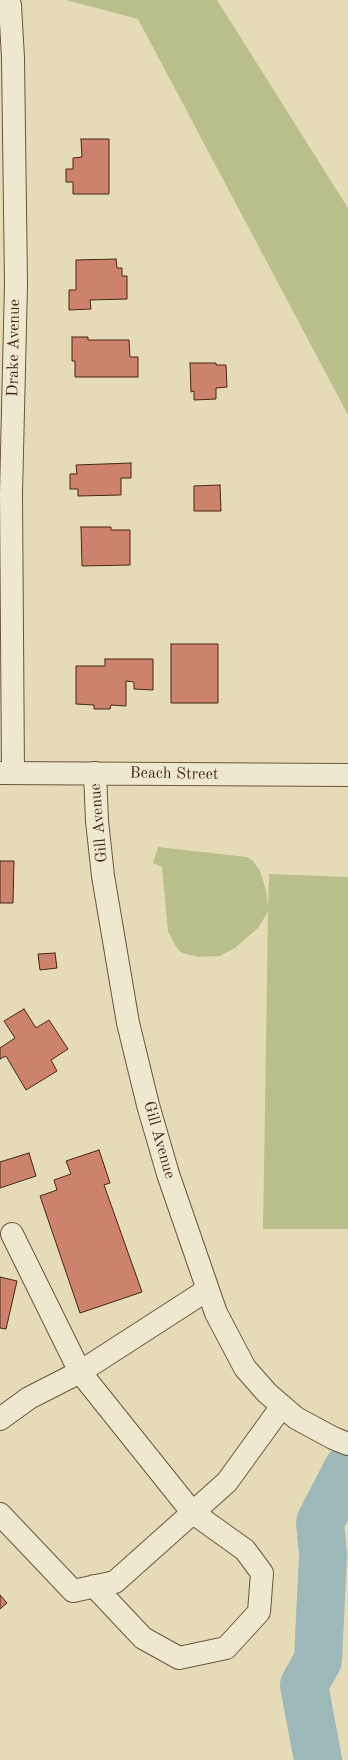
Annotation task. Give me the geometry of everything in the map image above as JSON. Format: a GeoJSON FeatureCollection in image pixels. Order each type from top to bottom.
{"type":"FeatureCollection","features":[{"type":"Feature","properties":{"kind":"street","name":"Drake Avenue"},"geometry":{"type":"LineString","coordinates":[[0,5],[10,5],[13,58],[16,284],[7,773]]}},
{"type":"Feature","properties":{"kind":"street","name":"Beach Street"},"geometry":{"type":"LineString","coordinates":[[7,773],[348,775]]}},
{"type":"Feature","properties":{"kind":"street","name":"Gill Avenue"},"geometry":{"type":"LineString","coordinates":[[95,773],[97,821],[103,876],[128,1023],[148,1104],[168,1174],[207,1290],[227,1336],[245,1368],[282,1406],[296,1418],[340,1441]]}},
{"type":"Feature","properties":{"kind":"street"},"geometry":{"type":"LineString","coordinates":[[12,1234],[80,1372],[192,1512],[245,1550],[262,1573],[260,1612],[226,1648],[179,1658],[143,1638],[94,1586]]}},
{"type":"Feature","properties":{"kind":"street"},"geometry":{"type":"LineString","coordinates":[[0,1419],[29,1398],[80,1372],[207,1290]]}},
{"type":"Feature","properties":{"kind":"street"},"geometry":{"type":"LineString","coordinates":[[0,1514],[73,1591],[115,1582],[227,1482],[282,1406]]}},
{"type":"Feature","properties":{"kind":"green space"},"geometry":{"type":"Polygon","coordinates":[[[66,0],[217,0],[348,208],[348,415],[138,19],[66,0]]]}},
{"type":"Feature","properties":{"kind":"green space"},"geometry":{"type":"Polygon","coordinates":[[[158,847],[247,857],[253,861],[260,871],[266,890],[268,907],[269,874],[348,877],[348,1229],[263,1229],[268,912],[258,928],[235,948],[220,956],[199,957],[182,953],[176,947],[168,931],[162,867],[153,863],[158,847]]]}},
{"type":"Feature","properties":{"kind":"building"},"geometry":{"type":"Polygon","coordinates":[[[81,139],[109,139],[109,194],[73,194],[73,182],[66,182],[66,169],[73,169],[73,158],[82,157],[81,139]]]}},
{"type":"Feature","properties":{"kind":"building"},"geometry":{"type":"Polygon","coordinates":[[[116,259],[117,268],[122,268],[122,276],[127,276],[127,299],[90,300],[91,309],[69,310],[69,290],[76,290],[76,260],[116,259]]]}},
{"type":"Feature","properties":{"kind":"building"},"geometry":{"type":"Polygon","coordinates":[[[72,337],[88,337],[88,340],[129,340],[130,357],[138,357],[138,377],[75,377],[75,361],[72,361],[72,337]]]}},
{"type":"Feature","properties":{"kind":"building"},"geometry":{"type":"Polygon","coordinates":[[[190,363],[216,363],[216,365],[226,365],[227,387],[216,388],[216,399],[194,400],[194,391],[191,392],[190,363]]]}},
{"type":"Feature","properties":{"kind":"building"},"geometry":{"type":"Polygon","coordinates":[[[131,463],[131,478],[121,478],[121,495],[78,496],[78,489],[70,489],[70,474],[77,474],[76,465],[131,463]]]}},
{"type":"Feature","properties":{"kind":"building"},"geometry":{"type":"Polygon","coordinates":[[[220,485],[221,511],[194,511],[194,486],[220,485]]]}},
{"type":"Feature","properties":{"kind":"building"},"geometry":{"type":"Polygon","coordinates":[[[81,527],[111,527],[111,530],[130,530],[130,565],[82,566],[81,527]]]}},
{"type":"Feature","properties":{"kind":"building"},"geometry":{"type":"Polygon","coordinates":[[[171,644],[218,644],[218,703],[171,703],[171,644]]]}},
{"type":"Feature","properties":{"kind":"building"},"geometry":{"type":"Polygon","coordinates":[[[105,659],[153,659],[153,690],[134,689],[134,682],[126,681],[126,706],[111,705],[110,709],[94,709],[94,705],[76,704],[76,666],[105,666],[105,659]]]}},
{"type":"Feature","properties":{"kind":"building"},"geometry":{"type":"Polygon","coordinates":[[[0,861],[14,861],[13,903],[0,903],[0,861]]]}},
{"type":"Feature","properties":{"kind":"building"},"geometry":{"type":"Polygon","coordinates":[[[55,953],[57,968],[40,970],[38,954],[55,953]]]}},
{"type":"Feature","properties":{"kind":"building"},"geometry":{"type":"Polygon","coordinates":[[[24,1009],[36,1028],[49,1020],[68,1049],[51,1060],[57,1071],[26,1090],[6,1056],[0,1059],[0,1048],[15,1038],[4,1021],[24,1009]]]}},
{"type":"Feature","properties":{"kind":"building"},"geometry":{"type":"Polygon","coordinates":[[[99,1150],[110,1183],[104,1185],[142,1292],[80,1313],[40,1196],[57,1190],[54,1180],[71,1174],[66,1161],[99,1150]]]}},
{"type":"Feature","properties":{"kind":"building"},"geometry":{"type":"Polygon","coordinates":[[[29,1153],[36,1176],[0,1188],[0,1162],[29,1153]]]}},
{"type":"Feature","properties":{"kind":"building"},"geometry":{"type":"Polygon","coordinates":[[[0,1277],[17,1281],[6,1329],[0,1328],[0,1277]]]}},
{"type":"Feature","properties":{"kind":"building"},"geometry":{"type":"Polygon","coordinates":[[[0,1595],[7,1603],[0,1609],[0,1595]]]}},
{"type":"Feature","properties":{"kind":"waterway"},"geometry":{"type":"LineString","coordinates":[[318,1760],[304,1685],[318,1660],[323,1555],[320,1522],[348,1468]]}}]}
